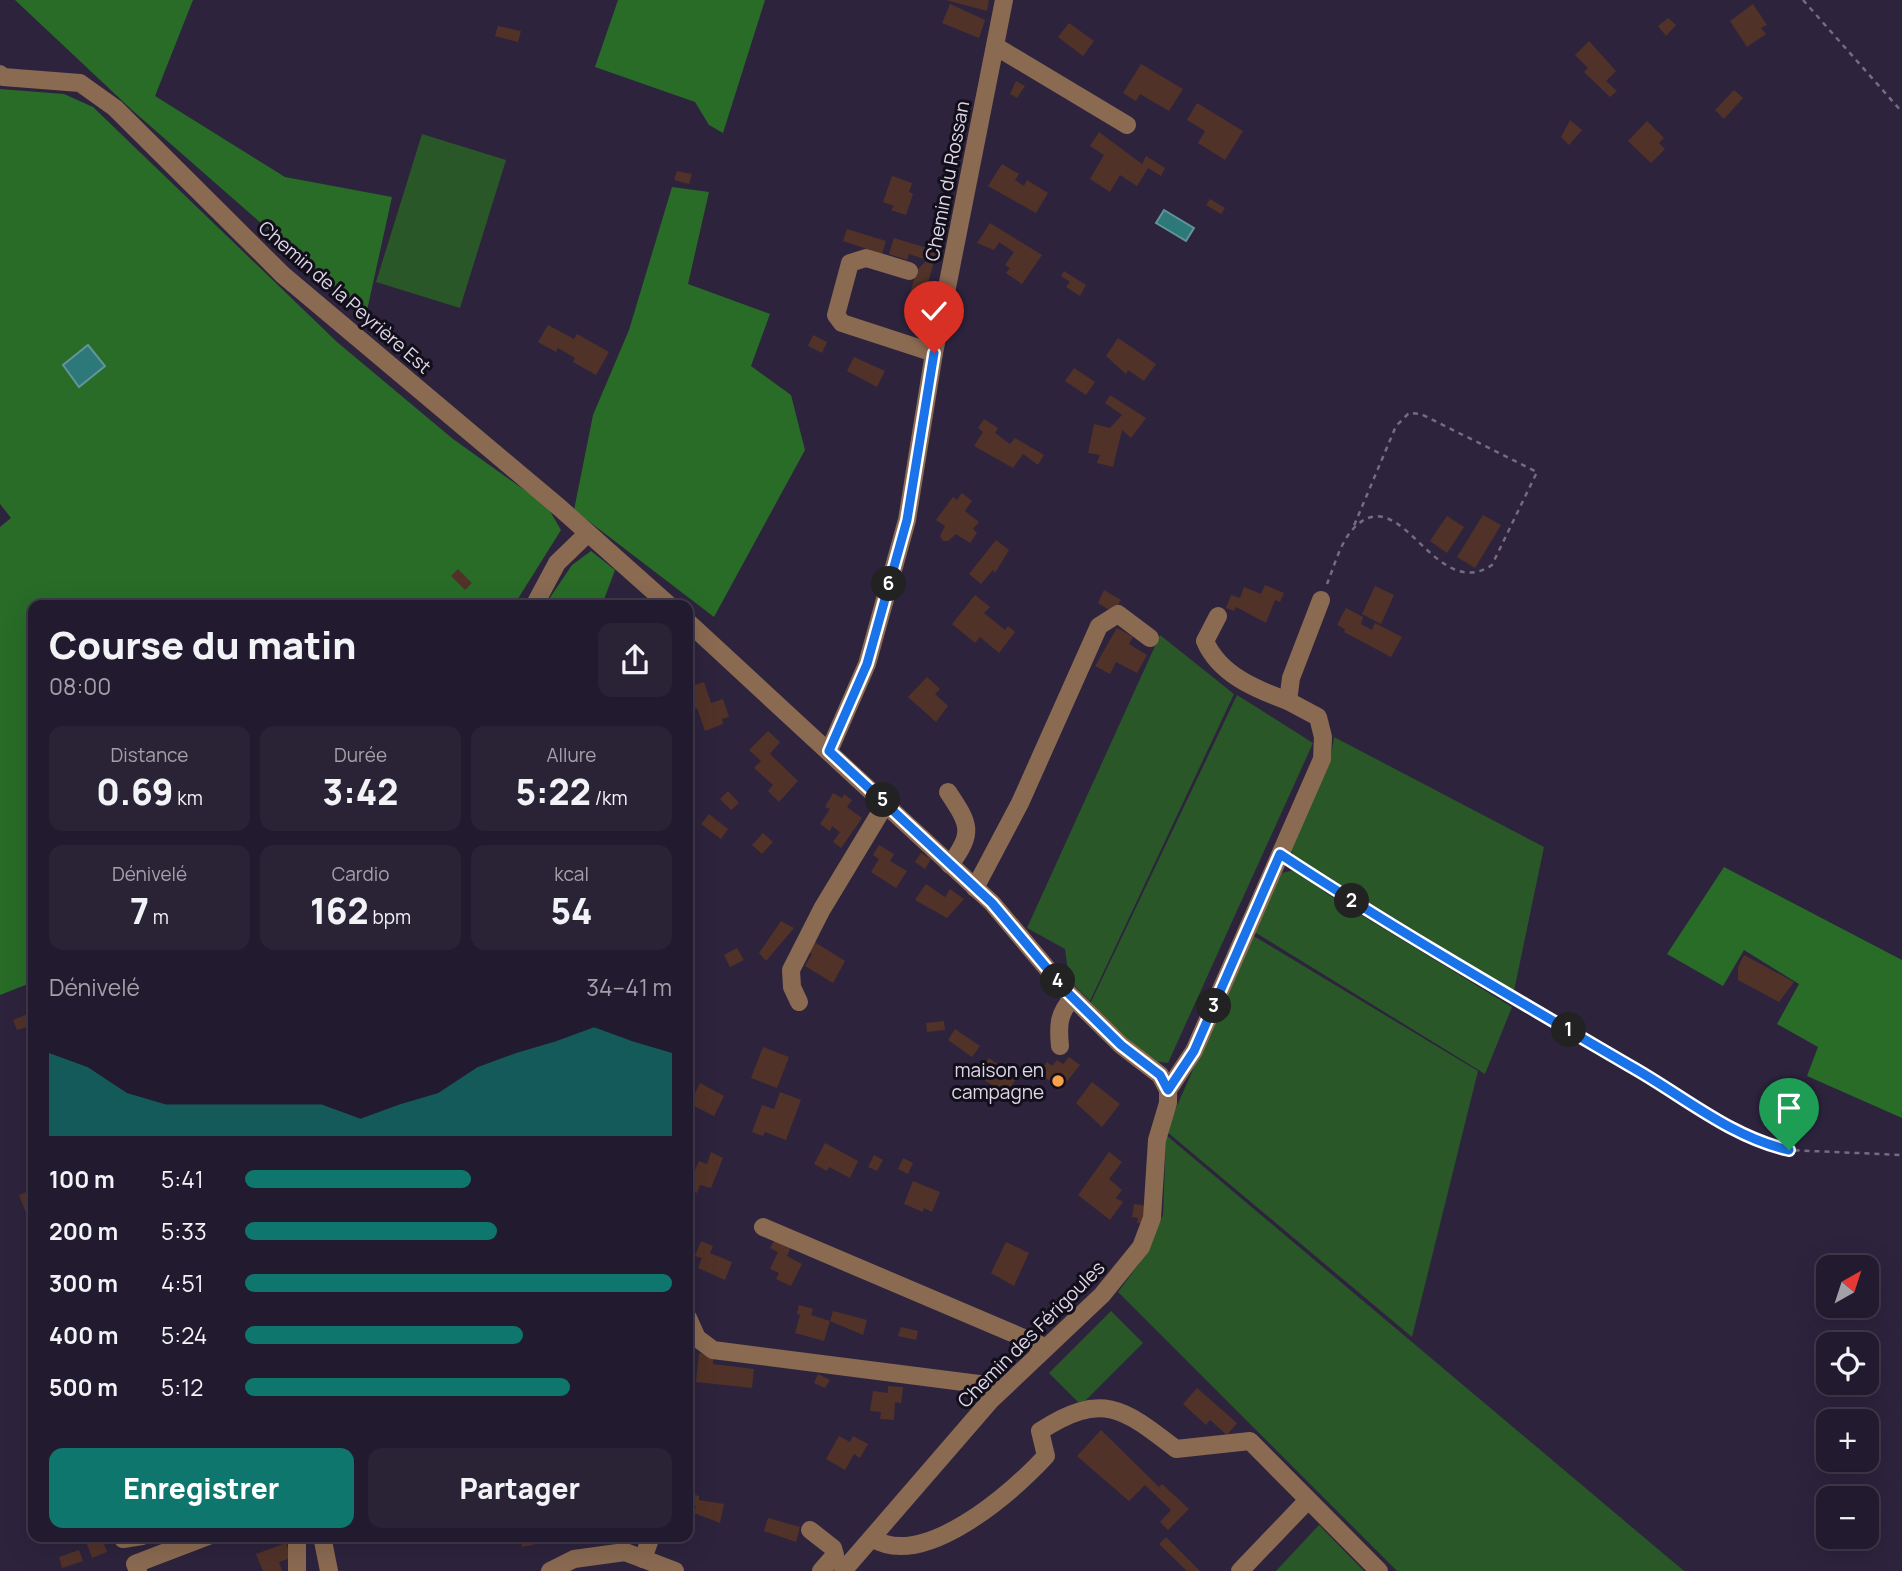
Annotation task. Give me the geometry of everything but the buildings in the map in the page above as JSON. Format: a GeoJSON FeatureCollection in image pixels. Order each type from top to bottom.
{"type":"FeatureCollection","features":[{"type":"Feature","properties":{"kind":"street","name":"Chemin du Rossan"},"geometry":{"type":"LineString","coordinates":[[829,751],[867,664],[907,520],[934,353],[1004,0]]}},
{"type":"Feature","properties":{"kind":"street"},"geometry":{"type":"LineString","coordinates":[[995,46],[1126,125]]}},
{"type":"Feature","properties":{"kind":"street","name":"Chemin de la Peyrière Est"},"geometry":{"type":"LineString","coordinates":[[0,74],[4,77],[80,83],[116,108],[282,275],[588,533]]}},
{"type":"Feature","properties":{"kind":"street"},"geometry":{"type":"LineString","coordinates":[[909,271],[866,258],[850,263],[835,315],[842,323],[934,353]]}},
{"type":"Feature","properties":{"kind":"street"},"geometry":{"type":"LineString","coordinates":[[537,600],[557,563],[588,533],[663,600]]}},
{"type":"Feature","properties":{"kind":"street"},"geometry":{"type":"LineString","coordinates":[[1218,616],[1205,641],[1213,660],[1238,679],[1288,701],[1290,678],[1321,600]]}},
{"type":"Feature","properties":{"kind":"street"},"geometry":{"type":"LineString","coordinates":[[975,888],[1020,803],[1099,626],[1118,614],[1150,638]]}},
{"type":"Feature","properties":{"kind":"street"},"geometry":{"type":"LineString","coordinates":[[693,627],[975,888],[1073,998],[1121,1045],[1160,1075],[1168,1090]]}},
{"type":"Feature","properties":{"kind":"street","name":"Chemin des Férigoules"},"geometry":{"type":"LineString","coordinates":[[843,1571],[999,1391],[1102,1294],[1141,1247],[1152,1218],[1157,1140],[1168,1103],[1168,1090],[1194,1051],[1322,759],[1323,737],[1318,717],[1288,701]]}},
{"type":"Feature","properties":{"kind":"street"},"geometry":{"type":"LineString","coordinates":[[948,792],[966,819],[968,838],[950,865]]}},
{"type":"Feature","properties":{"kind":"street"},"geometry":{"type":"LineString","coordinates":[[799,1003],[792,986],[791,970],[822,909],[886,803]]}},
{"type":"Feature","properties":{"kind":"street"},"geometry":{"type":"LineString","coordinates":[[1060,1046],[1058,1026],[1062,1008],[1073,998]]}},
{"type":"Feature","properties":{"kind":"street"},"geometry":{"type":"LineString","coordinates":[[763,1227],[1045,1347]]}},
{"type":"Feature","properties":{"kind":"street"},"geometry":{"type":"LineString","coordinates":[[693,1329],[697,1338],[713,1350],[979,1384],[999,1391]]}},
{"type":"Feature","properties":{"kind":"street"},"geometry":{"type":"LineString","coordinates":[[872,1538],[892,1551],[915,1550],[943,1540],[1017,1488],[1046,1456],[1040,1431],[1059,1418],[1105,1406],[1133,1416],[1176,1448],[1250,1441],[1379,1571]]}},
{"type":"Feature","properties":{"kind":"street"},"geometry":{"type":"LineString","coordinates":[[1240,1571],[1308,1500]]}},
{"type":"Feature","properties":{"kind":"street"},"geometry":{"type":"LineString","coordinates":[[810,1530],[834,1548],[835,1555],[821,1571]]}},
{"type":"Feature","properties":{"kind":"street"},"geometry":{"type":"LineString","coordinates":[[138,1571],[135,1564],[192,1542]]}},
{"type":"Feature","properties":{"kind":"street"},"geometry":{"type":"LineString","coordinates":[[296,1571],[297,1542]]}},
{"type":"Feature","properties":{"kind":"street"},"geometry":{"type":"LineString","coordinates":[[323,1542],[330,1571]]}},
{"type":"Feature","properties":{"kind":"street"},"geometry":{"type":"LineString","coordinates":[[643,1559],[648,1542]]}},
{"type":"Feature","properties":{"kind":"street"},"geometry":{"type":"LineString","coordinates":[[550,1571],[574,1559],[627,1544],[643,1559],[676,1571]]}},
{"type":"Feature","properties":{"kind":"path"},"geometry":{"type":"LineString","coordinates":[[1803,0],[1902,112]]}},
{"type":"Feature","properties":{"kind":"path"},"geometry":{"type":"LineString","coordinates":[[1321,600],[1396,426],[1409,414],[1421,414],[1537,472],[1492,565],[1480,573],[1459,573],[1421,547],[1398,522],[1381,517],[1368,519],[1353,528]]}},
{"type":"Feature","properties":{"kind":"path"},"geometry":{"type":"LineString","coordinates":[[1280,854],[1385,923],[1762,1144],[1789,1150],[1902,1155]]}},
{"type":"Feature","properties":{"kind":"shaded area"},"geometry":{"type":"Polygon","coordinates":[[[422,134],[506,160],[460,308],[376,282],[422,134]]]}},
{"type":"Feature","properties":{"kind":"shaded area"},"geometry":{"type":"Polygon","coordinates":[[[1164,210],[1194,228],[1186,241],[1156,223],[1164,210]]]}},
{"type":"Feature","properties":{"kind":"shaded area"},"geometry":{"type":"Polygon","coordinates":[[[88,345],[105,366],[79,387],[63,365],[88,345]]]}},
{"type":"Feature","properties":{"kind":"shaded area"},"geometry":{"type":"Polygon","coordinates":[[[1160,635],[1234,694],[1090,1001],[1069,980],[1065,949],[1027,928],[1160,635]]]}},
{"type":"Feature","properties":{"kind":"shaded area"},"geometry":{"type":"Polygon","coordinates":[[[1237,695],[1313,743],[1168,1063],[1152,1061],[1090,1004],[1237,695]]]}},
{"type":"Feature","properties":{"kind":"shaded area"},"geometry":{"type":"Polygon","coordinates":[[[1334,737],[1544,847],[1514,991],[1297,859],[1290,850],[1331,756],[1334,737]]]}},
{"type":"Feature","properties":{"kind":"shaded area"},"geometry":{"type":"Polygon","coordinates":[[[1294,870],[1332,897],[1512,1007],[1485,1074],[1253,931],[1282,873],[1294,870]]]}},
{"type":"Feature","properties":{"kind":"shaded area"},"geometry":{"type":"Polygon","coordinates":[[[1252,935],[1478,1071],[1412,1337],[1166,1131],[1252,935]]]}},
{"type":"Feature","properties":{"kind":"shaded area"},"geometry":{"type":"Polygon","coordinates":[[[1166,1135],[1684,1571],[1397,1571],[1118,1292],[1145,1256],[1163,1215],[1166,1135]]]}},
{"type":"Feature","properties":{"kind":"shaded area"},"geometry":{"type":"Polygon","coordinates":[[[1111,1311],[1143,1343],[1081,1405],[1049,1373],[1111,1311]]]}},
{"type":"Feature","properties":{"kind":"shaded area"},"geometry":{"type":"Polygon","coordinates":[[[1319,1525],[1364,1571],[1276,1571],[1319,1525]]]}},
{"type":"Feature","properties":{"kind":"green space"},"geometry":{"type":"Polygon","coordinates":[[[15,0],[193,0],[155,96],[285,177],[392,197],[366,315],[132,110],[15,0]]]}},
{"type":"Feature","properties":{"kind":"green space"},"geometry":{"type":"Polygon","coordinates":[[[618,0],[765,0],[723,133],[709,125],[695,102],[595,67],[618,0]]]}},
{"type":"Feature","properties":{"kind":"green space"},"geometry":{"type":"Polygon","coordinates":[[[0,89],[64,94],[93,107],[337,342],[453,439],[547,506],[561,530],[517,600],[28,600],[28,984],[0,995],[0,527],[11,518],[0,504],[0,89]]]}},
{"type":"Feature","properties":{"kind":"green space"},"geometry":{"type":"Polygon","coordinates":[[[672,187],[709,192],[688,284],[770,314],[751,366],[791,395],[805,450],[714,617],[574,510],[593,415],[629,330],[672,187]]]}},
{"type":"Feature","properties":{"kind":"green space"},"geometry":{"type":"Polygon","coordinates":[[[591,551],[615,570],[604,600],[548,600],[572,565],[591,551]]]}},
{"type":"Feature","properties":{"kind":"green space"},"geometry":{"type":"Polygon","coordinates":[[[1724,867],[1902,960],[1902,1118],[1807,1076],[1818,1047],[1777,1024],[1799,984],[1744,950],[1723,986],[1667,954],[1724,867]]]}},
{"type":"Feature","properties":{"kind":"place","name":"maison en campagne"},"geometry":{"type":"Point","coordinates":[1058,1081]}},
{"type":"Feature","properties":{"kind":"route"},"geometry":{"type":"LineString","coordinates":[[934,353],[907,520],[867,664],[829,751],[992,903],[1067,992],[1121,1045],[1160,1075],[1168,1090],[1194,1051],[1280,854],[1385,923],[1665,1086],[1727,1126],[1762,1144],[1789,1150]]}}]}
